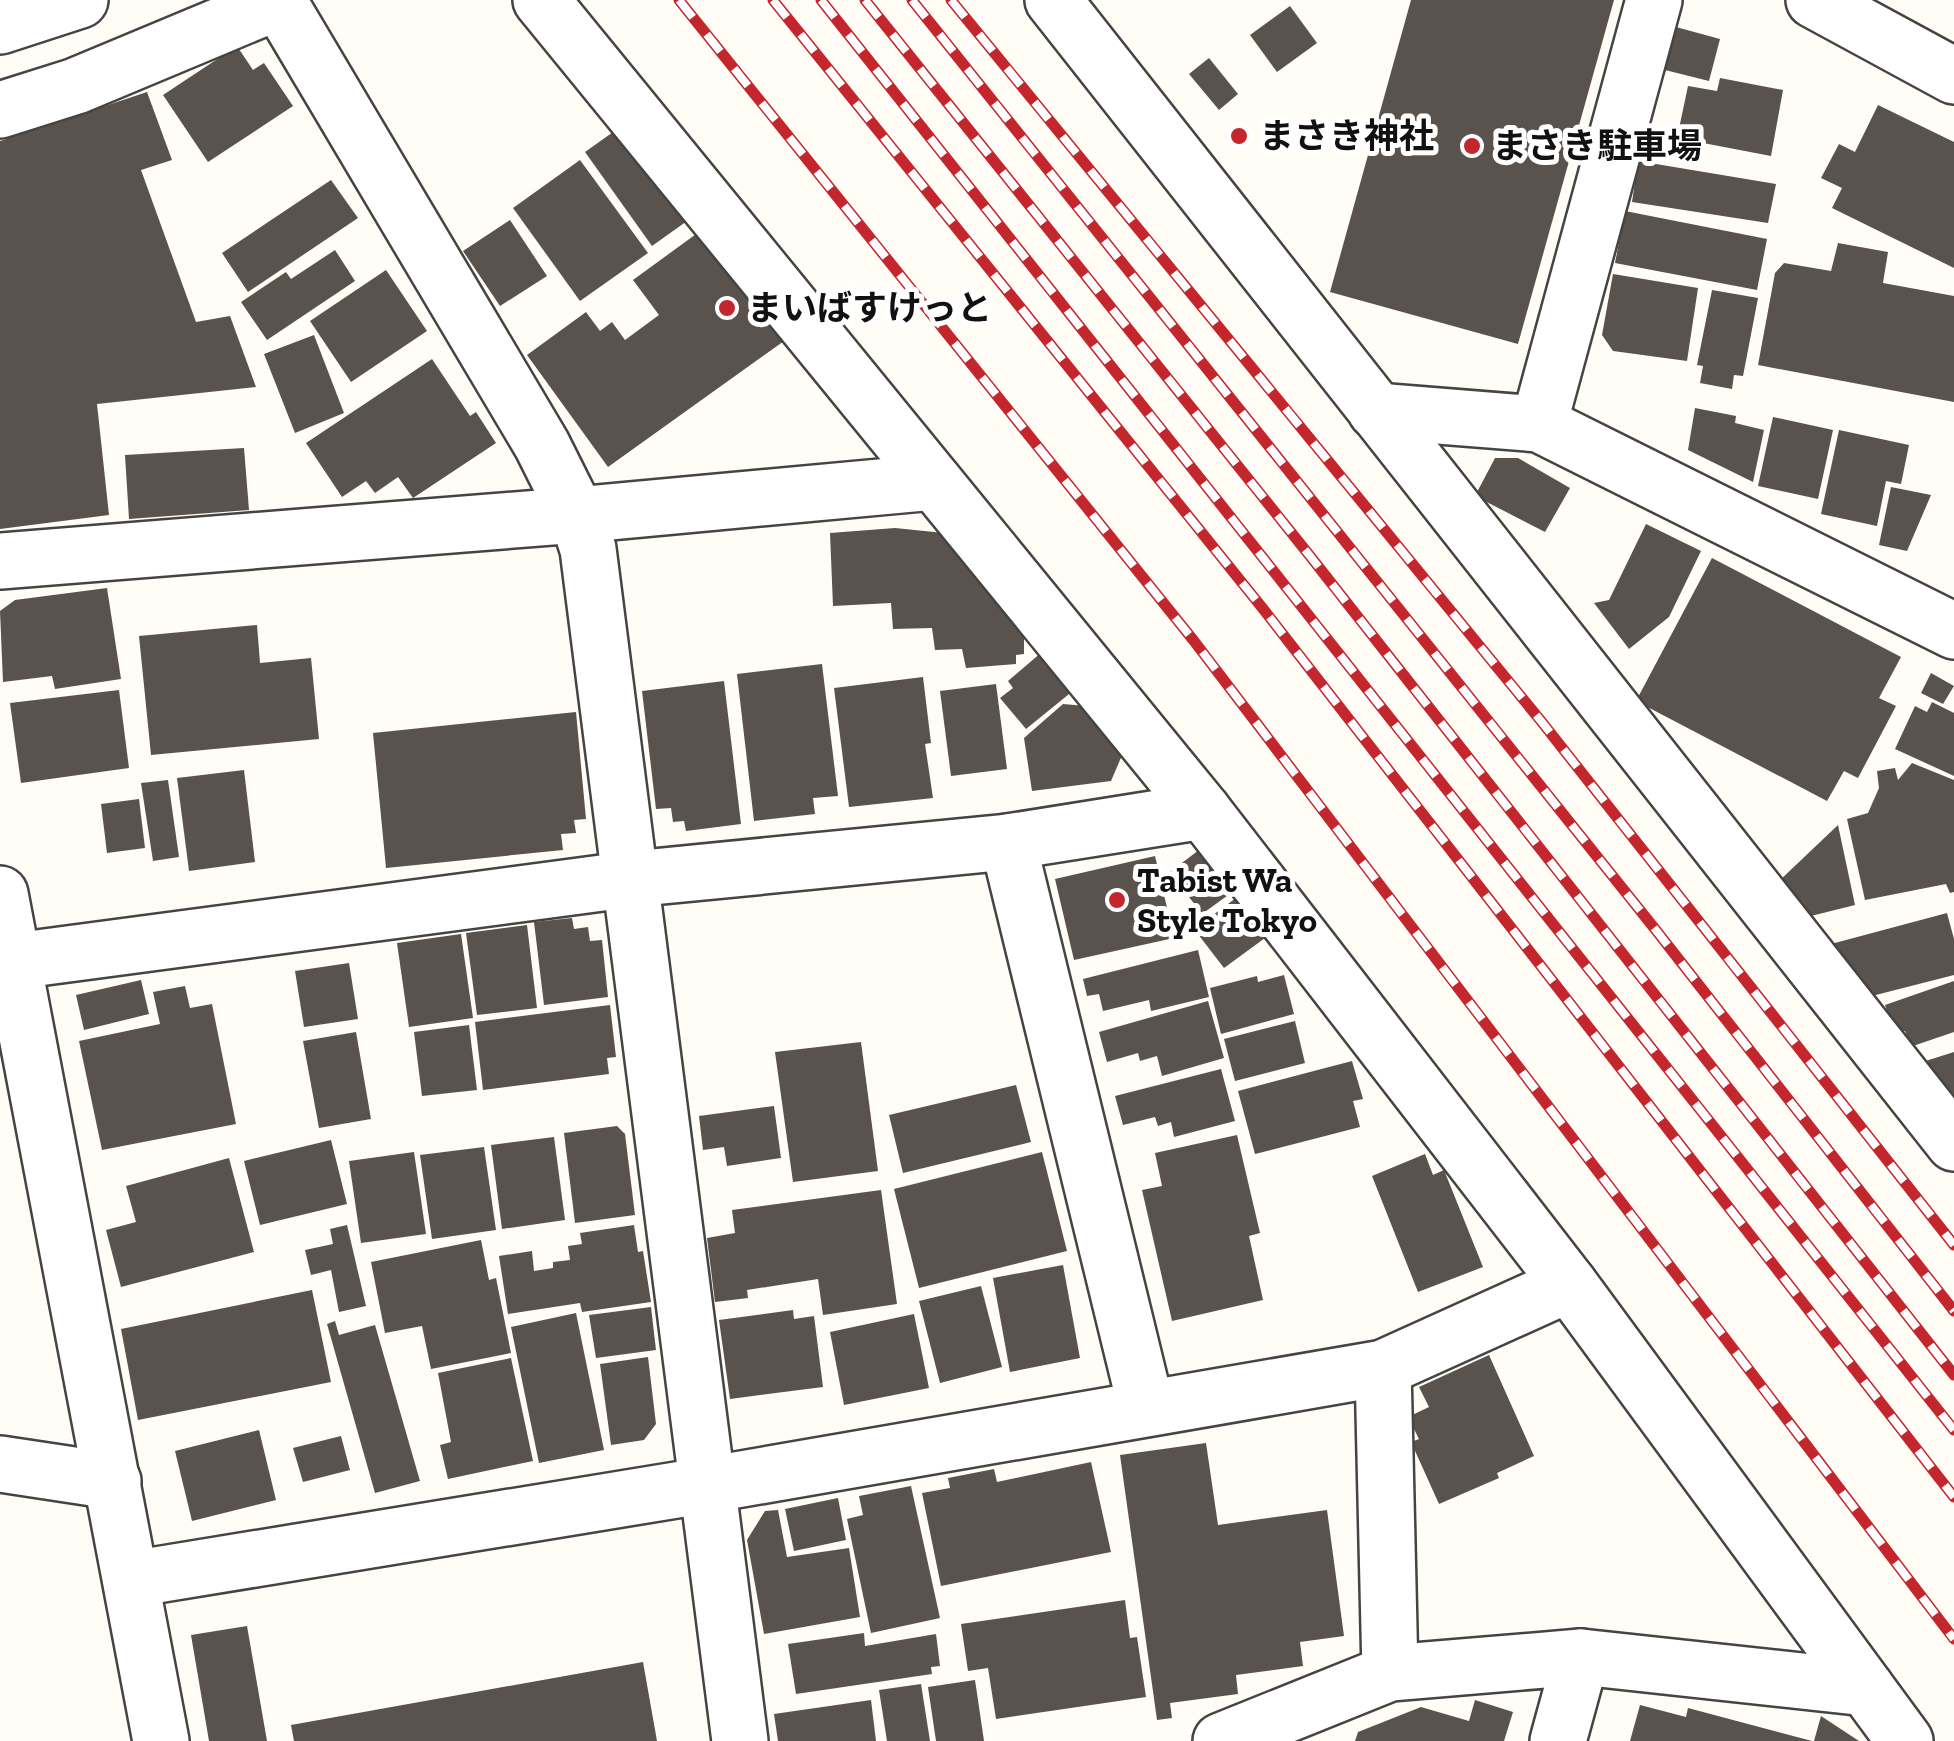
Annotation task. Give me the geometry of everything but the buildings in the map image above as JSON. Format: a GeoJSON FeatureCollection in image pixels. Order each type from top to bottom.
{"type":"FeatureCollection","features":[{"type":"Feature","properties":{"kind":"street"},"geometry":{"type":"LineString","coordinates":[[0,26],[80,0]]}},
{"type":"Feature","properties":{"kind":"street"},"geometry":{"type":"LineString","coordinates":[[541,0],[1203,811],[1569,1284],[1905,1741]]}},
{"type":"Feature","properties":{"kind":"street"},"geometry":{"type":"LineString","coordinates":[[1053,0],[1954,1143]]}},
{"type":"Feature","properties":{"kind":"street"},"geometry":{"type":"LineString","coordinates":[[1539,424],[1654,0]]}},
{"type":"Feature","properties":{"kind":"street"},"geometry":{"type":"LineString","coordinates":[[1814,0],[1954,76]]}},
{"type":"Feature","properties":{"kind":"street"},"geometry":{"type":"LineString","coordinates":[[0,110],[76,86],[280,1],[542,445],[577,515],[588,548],[740,1741]]}},
{"type":"Feature","properties":{"kind":"street"},"geometry":{"type":"LineString","coordinates":[[1376,411],[1539,424],[1954,631]]}},
{"type":"Feature","properties":{"kind":"street"},"geometry":{"type":"LineString","coordinates":[[0,561],[934,482]]}},
{"type":"Feature","properties":{"kind":"street"},"geometry":{"type":"LineString","coordinates":[[6,962],[632,879],[1008,842],[1203,811]]}},
{"type":"Feature","properties":{"kind":"street"},"geometry":{"type":"LineString","coordinates":[[1008,842],[1146,1407]]}},
{"type":"Feature","properties":{"kind":"street"},"geometry":{"type":"LineString","coordinates":[[0,894],[6,962],[114,1480],[161,1741]]}},
{"type":"Feature","properties":{"kind":"street"},"geometry":{"type":"LineString","coordinates":[[132,1579],[1383,1368],[1569,1284]]}},
{"type":"Feature","properties":{"kind":"street"},"geometry":{"type":"LineString","coordinates":[[1383,1368],[1390,1673]]}},
{"type":"Feature","properties":{"kind":"street"},"geometry":{"type":"LineString","coordinates":[[0,1464],[114,1480]]}},
{"type":"Feature","properties":{"kind":"street"},"geometry":{"type":"LineString","coordinates":[[1221,1741],[1390,1673],[1581,1657],[1866,1688]]}},
{"type":"Feature","properties":{"kind":"street"},"geometry":{"type":"LineString","coordinates":[[1558,1741],[1581,1657]]}},
{"type":"Feature","properties":{"kind":"railway"},"geometry":{"type":"LineString","coordinates":[[679,0],[1194,641],[1954,1639]]}},
{"type":"Feature","properties":{"kind":"railway"},"geometry":{"type":"LineString","coordinates":[[773,0],[1264,610],[1954,1497]]}},
{"type":"Feature","properties":{"kind":"railway"},"geometry":{"type":"LineString","coordinates":[[821,0],[1954,1430]]}},
{"type":"Feature","properties":{"kind":"railway"},"geometry":{"type":"LineString","coordinates":[[865,0],[1310,556],[1954,1375]]}},
{"type":"Feature","properties":{"kind":"railway"},"geometry":{"type":"LineString","coordinates":[[912,0],[1655,929],[1954,1311]]}},
{"type":"Feature","properties":{"kind":"railway"},"geometry":{"type":"LineString","coordinates":[[951,0],[1541,721],[1954,1245]]}},
{"type":"Feature","properties":{"kind":"place","name":"まさき神社"},"geometry":{"type":"Point","coordinates":[1239,136]}},
{"type":"Feature","properties":{"kind":"place","name":"まさき駐車場"},"geometry":{"type":"Point","coordinates":[1472,146]}},
{"type":"Feature","properties":{"kind":"place","name":"まいばすけっと"},"geometry":{"type":"Point","coordinates":[727,308]}},
{"type":"Feature","properties":{"kind":"place","name":"Tabist Wa Style Tokyo"},"geometry":{"type":"Point","coordinates":[1117,900]}}]}
